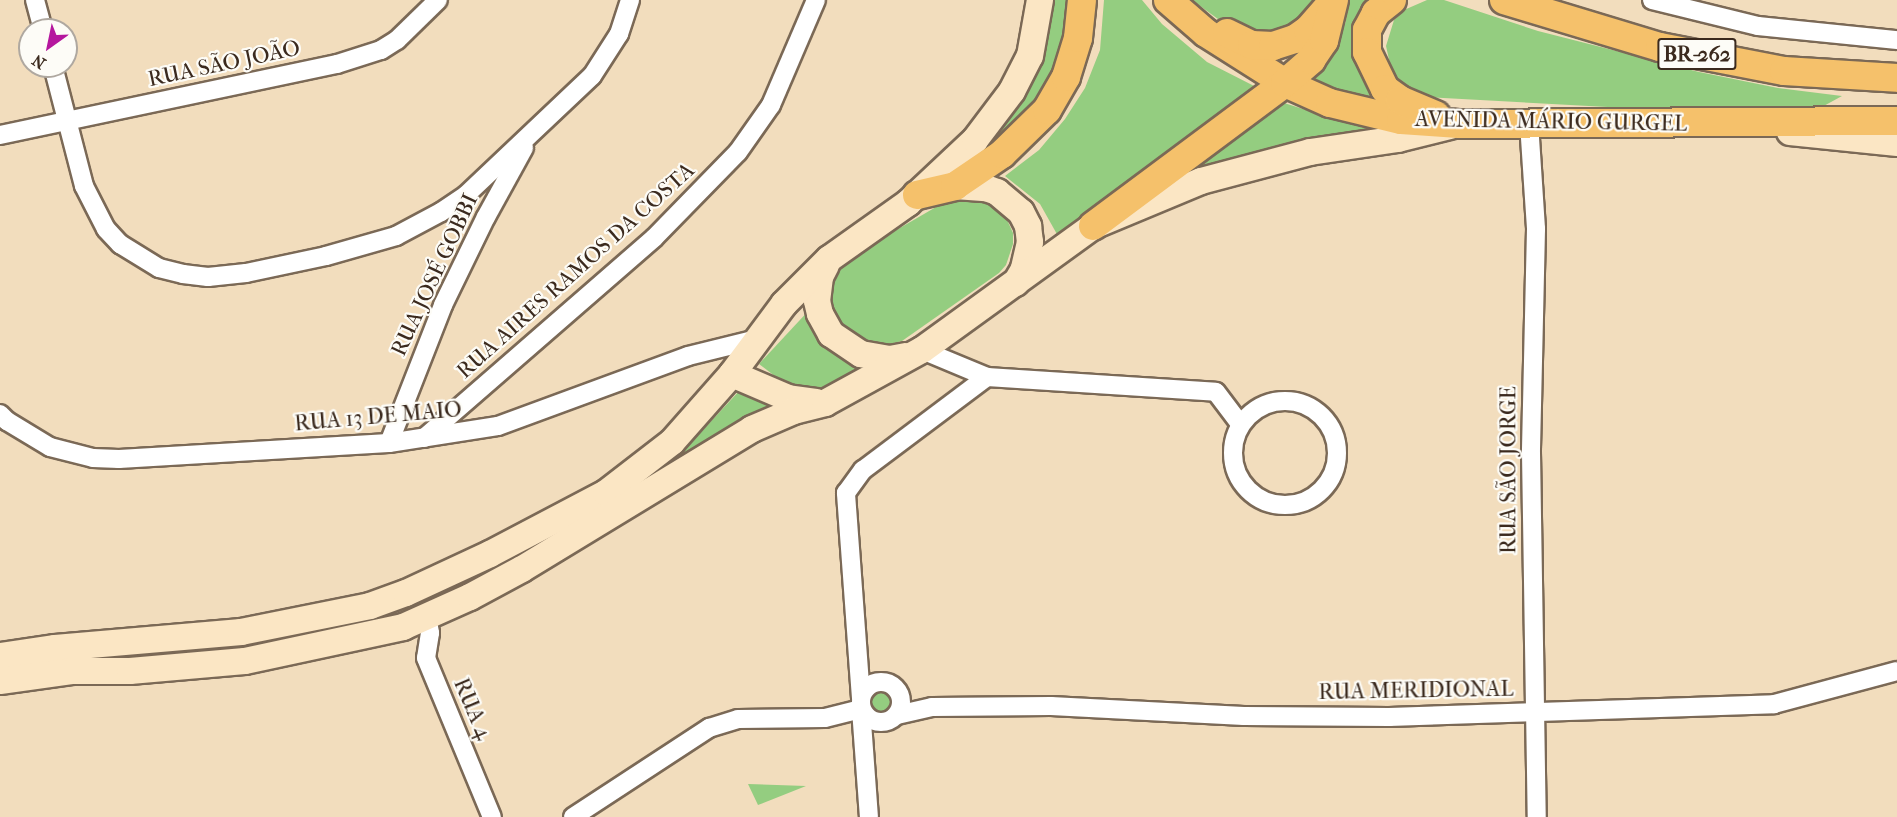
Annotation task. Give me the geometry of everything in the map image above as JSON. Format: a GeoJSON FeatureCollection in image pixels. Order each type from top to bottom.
{"type":"FeatureCollection","features":[{"type":"Feature","properties":{"kind":"main road"},"geometry":{"type":"LineString","coordinates":[[955,186],[1002,154],[1047,110],[1066,77],[1078,38],[1082,0]]}},
{"type":"Feature","properties":{"kind":"main road","name":"AVENIDA MÁRIO GURGEL"},"geometry":{"type":"LineString","coordinates":[[1168,0],[1206,33],[1285,83],[1330,103],[1401,120],[1459,124],[1897,121]]}},
{"type":"Feature","properties":{"kind":"main road"},"geometry":{"type":"LineString","coordinates":[[1182,0],[1230,36],[1252,45],[1273,46],[1295,39],[1308,30],[1334,0]]}},
{"type":"Feature","properties":{"kind":"main road"},"geometry":{"type":"LineString","coordinates":[[0,681],[73,671],[130,671],[245,662],[353,640],[403,627],[427,617],[522,569],[752,429],[794,411],[825,403],[922,350],[1016,284],[1285,83],[1311,60],[1324,41],[1334,0]]}},
{"type":"Feature","properties":{"kind":"main road"},"geometry":{"type":"LineString","coordinates":[[1392,0],[1376,13],[1367,30],[1367,52],[1378,79],[1400,100],[1459,124]]}},
{"type":"Feature","properties":{"kind":"main road","name":"BR-262"},"geometry":{"type":"LineString","coordinates":[[1504,0],[1660,47],[1784,71],[1897,78]]}},
{"type":"Feature","properties":{"kind":"main road"},"geometry":{"type":"LineString","coordinates":[[0,656],[55,648],[207,636],[283,625],[370,606],[406,593],[490,554],[606,493],[672,442],[732,374],[784,304],[829,259],[917,195],[975,140],[1012,91],[1030,56],[1039,2]]}},
{"type":"Feature","properties":{"kind":"main road","name":"AVENIDA MÁRIO GURGEL"},"geometry":{"type":"LineString","coordinates":[[1716,123],[1897,145]]}},
{"type":"Feature","properties":{"kind":"main road"},"geometry":{"type":"LineString","coordinates":[[1093,226],[1201,182],[1310,152],[1422,134],[1459,124]]}},
{"type":"Feature","properties":{"kind":"main road"},"geometry":{"type":"LineString","coordinates":[[917,195],[955,186],[980,188],[997,192],[1021,212],[1028,226],[1030,242],[1024,269],[1016,284]]}},
{"type":"Feature","properties":{"kind":"main road"},"geometry":{"type":"LineString","coordinates":[[829,259],[820,277],[817,301],[820,314],[831,334],[845,345],[873,357],[890,359],[922,350]]}},
{"type":"Feature","properties":{"kind":"main road"},"geometry":{"type":"LineString","coordinates":[[732,374],[788,398],[825,403]]}},
{"type":"Feature","properties":{"kind":"main road"},"geometry":{"type":"LineString","coordinates":[[427,617],[436,588],[490,554]]}},
{"type":"Feature","properties":{"kind":"street"},"geometry":{"type":"LineString","coordinates":[[35,0],[40,18]]}},
{"type":"Feature","properties":{"kind":"street","name":"RUA SÃO JOÃO"},"geometry":{"type":"LineString","coordinates":[[0,135],[326,67],[364,56],[397,40],[438,0]]}},
{"type":"Feature","properties":{"kind":"street"},"geometry":{"type":"LineString","coordinates":[[55,78],[84,186],[106,229],[120,244],[159,268],[208,277],[246,273],[326,256],[396,236],[441,212],[466,195],[576,93],[606,56],[619,34],[630,0]]}},
{"type":"Feature","properties":{"kind":"street","name":"RUA AIRES RAMOS DA COSTA"},"geometry":{"type":"LineString","coordinates":[[422,439],[654,238],[738,152],[771,105],[816,0]]}},
{"type":"Feature","properties":{"kind":"street"},"geometry":{"type":"LineString","coordinates":[[1658,1],[1758,26],[1897,40]]}},
{"type":"Feature","properties":{"kind":"street","name":"RUA SÃO JORGE"},"geometry":{"type":"LineString","coordinates":[[1529,123],[1536,229],[1531,453],[1533,712],[1537,817]]}},
{"type":"Feature","properties":{"kind":"street","name":"RUA JOSÉ GOBBI"},"geometry":{"type":"LineString","coordinates":[[389,444],[443,305],[486,217],[534,131]]}},
{"type":"Feature","properties":{"kind":"street","name":"RUA 13 DE MAIO"},"geometry":{"type":"LineString","coordinates":[[0,414],[7,421],[50,447],[93,458],[119,459],[389,444],[498,426],[688,356],[757,339]]}},
{"type":"Feature","properties":{"kind":"street"},"geometry":{"type":"LineString","coordinates":[[922,350],[987,377],[1216,392],[1241,425]]}},
{"type":"Feature","properties":{"kind":"street"},"geometry":{"type":"LineString","coordinates":[[869,817],[846,493],[863,470],[987,377]]}},
{"type":"Feature","properties":{"kind":"street"},"geometry":{"type":"LineString","coordinates":[[1288,401],[1317,412],[1329,425],[1335,440],[1337,456],[1334,472],[1326,486],[1314,497],[1288,506],[1267,502],[1252,494],[1241,482],[1235,467],[1233,451],[1241,425],[1256,410],[1271,403],[1288,401]]}},
{"type":"Feature","properties":{"kind":"street"},"geometry":{"type":"LineString","coordinates":[[0,428],[50,447]]}},
{"type":"Feature","properties":{"kind":"street","name":"RUA 4"},"geometry":{"type":"LineString","coordinates":[[427,617],[430,633],[426,658],[492,817]]}},
{"type":"Feature","properties":{"kind":"street"},"geometry":{"type":"LineString","coordinates":[[857,661],[874,678],[932,707]]}},
{"type":"Feature","properties":{"kind":"street","name":"RUA MERIDIONAL"},"geometry":{"type":"LineString","coordinates":[[897,715],[932,707],[1051,706],[1244,716],[1389,717],[1774,704],[1897,671]]}},
{"type":"Feature","properties":{"kind":"street"},"geometry":{"type":"LineString","coordinates":[[573,817],[709,728],[738,719],[825,718],[861,704],[870,684],[890,684],[901,697],[897,715],[888,721],[878,723],[869,719],[861,704]]}},
{"type":"Feature","properties":{"kind":"green space"},"geometry":{"type":"Polygon","coordinates":[[[1050,0],[1072,0],[1072,37],[1028,123],[956,175],[989,144],[1033,75],[1049,32],[1050,0]]]}},
{"type":"Feature","properties":{"kind":"green space"},"geometry":{"type":"Polygon","coordinates":[[[1104,0],[1142,0],[1162,24],[1207,62],[1258,88],[1058,236],[1040,204],[1005,176],[1039,150],[1065,119],[1085,88],[1100,50],[1104,0]]]}},
{"type":"Feature","properties":{"kind":"green space"},"geometry":{"type":"Polygon","coordinates":[[[1192,0],[1318,0],[1314,12],[1279,38],[1222,22],[1192,0]]]}},
{"type":"Feature","properties":{"kind":"green space"},"geometry":{"type":"Polygon","coordinates":[[[1350,0],[1376,0],[1373,2],[1391,108],[1297,83],[1332,52],[1345,24],[1350,0]]]}},
{"type":"Feature","properties":{"kind":"green space"},"geometry":{"type":"Polygon","coordinates":[[[1427,0],[1444,0],[1538,31],[1699,72],[1778,88],[1842,96],[1820,108],[1663,110],[1425,97],[1400,84],[1392,73],[1386,46],[1394,20],[1404,10],[1427,0]]]}},
{"type":"Feature","properties":{"kind":"green space"},"geometry":{"type":"Polygon","coordinates":[[[1281,102],[1344,122],[1387,128],[1330,136],[1274,148],[1168,184],[1281,102]]]}},
{"type":"Feature","properties":{"kind":"green space"},"geometry":{"type":"Polygon","coordinates":[[[955,196],[987,199],[1004,213],[1013,233],[1013,244],[1006,265],[999,273],[902,341],[877,347],[864,345],[834,320],[828,295],[834,270],[843,261],[955,196]]]}},
{"type":"Feature","properties":{"kind":"green space"},"geometry":{"type":"Polygon","coordinates":[[[812,307],[877,367],[832,389],[808,393],[780,380],[759,364],[812,307]]]}},
{"type":"Feature","properties":{"kind":"green space"},"geometry":{"type":"Polygon","coordinates":[[[742,388],[777,403],[733,427],[661,475],[742,388]]]}},
{"type":"Feature","properties":{"kind":"green space"},"geometry":{"type":"Polygon","coordinates":[[[881,682],[895,687],[900,704],[892,718],[879,722],[869,718],[866,688],[881,682]]]}},
{"type":"Feature","properties":{"kind":"green space"},"geometry":{"type":"Polygon","coordinates":[[[748,784],[806,786],[758,805],[748,784]]]}}]}
